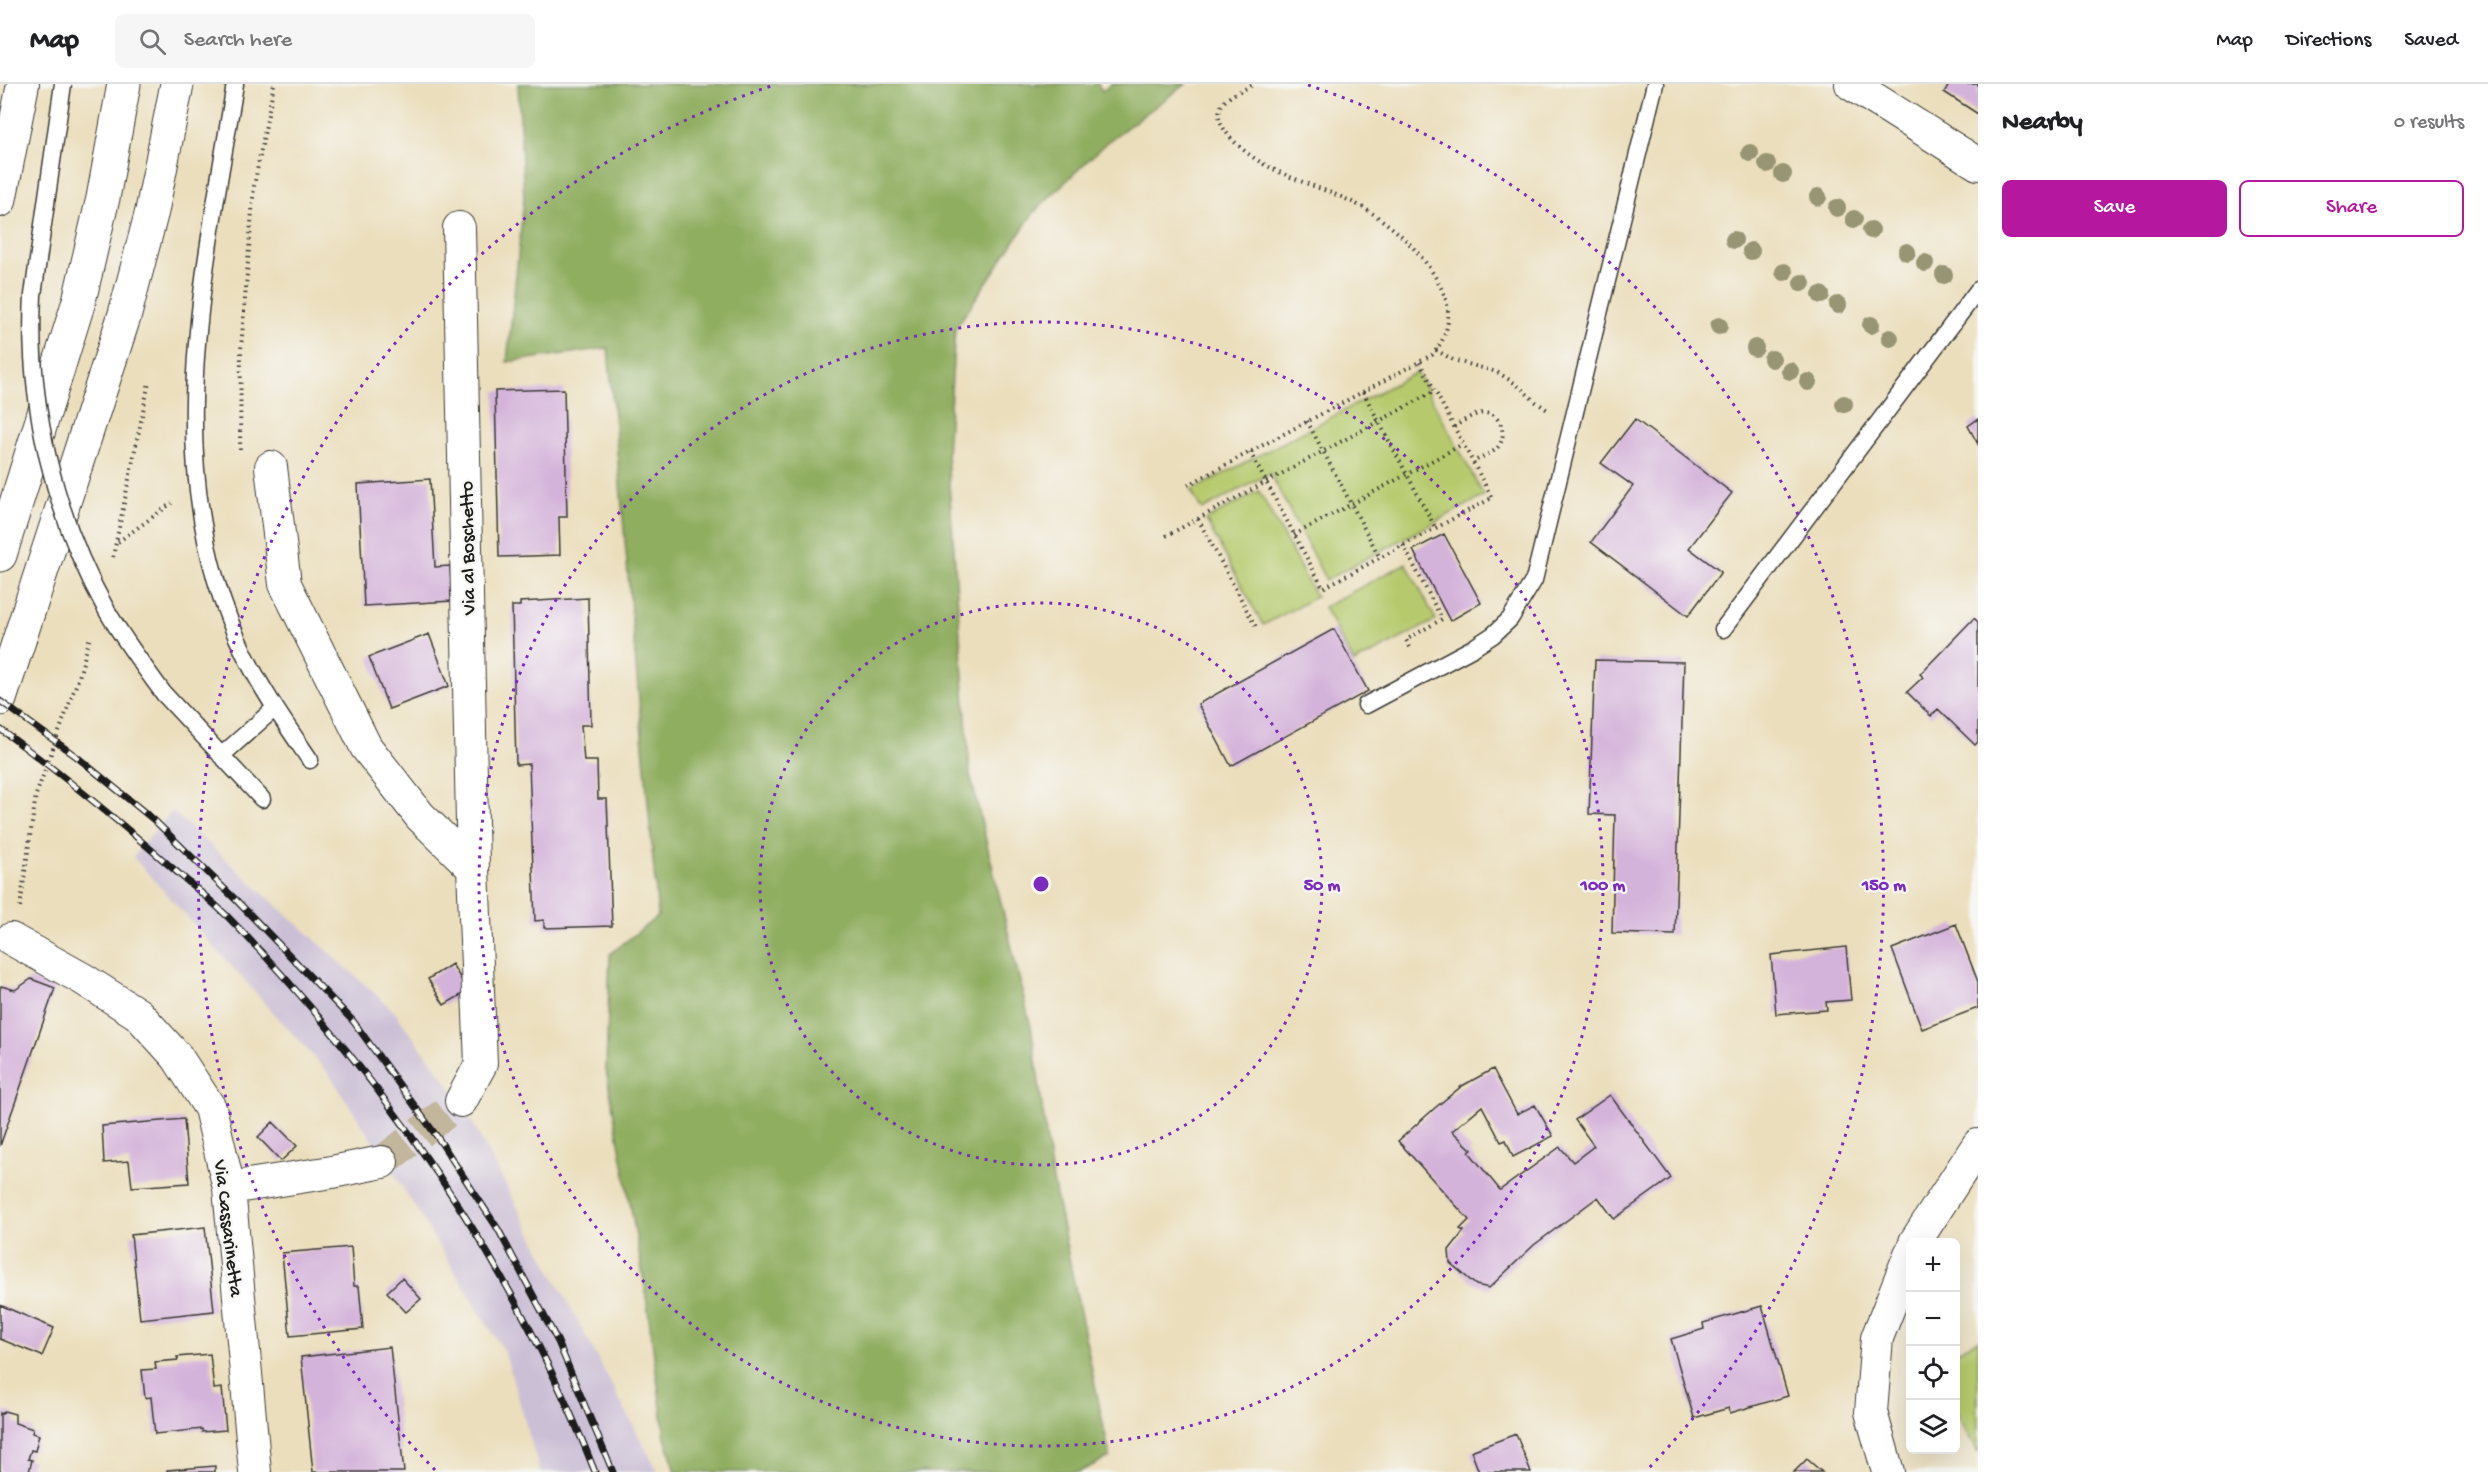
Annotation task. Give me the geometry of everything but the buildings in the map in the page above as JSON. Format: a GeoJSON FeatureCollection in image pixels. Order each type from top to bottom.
{"type":"FeatureCollection","features":[{"type":"Feature","properties":{"kind":"main road"},"geometry":{"type":"LineString","coordinates":[[0,555],[79,301],[103,198],[124,84]]}},
{"type":"Feature","properties":{"kind":"main road"},"geometry":{"type":"LineString","coordinates":[[0,699],[125,314],[152,211],[177,84]]}},
{"type":"Feature","properties":{"kind":"street"},"geometry":{"type":"LineString","coordinates":[[0,201],[23,84]]}},
{"type":"Feature","properties":{"kind":"street"},"geometry":{"type":"LineString","coordinates":[[1851,84],[1978,164]]}},
{"type":"Feature","properties":{"kind":"street","name":"Via al Boschetto"},"geometry":{"type":"LineString","coordinates":[[459,228],[472,868],[480,1064],[461,1101]]}},
{"type":"Feature","properties":{"kind":"street"},"geometry":{"type":"LineString","coordinates":[[271,467],[285,584],[366,747],[420,816],[472,868]]}},
{"type":"Feature","properties":{"kind":"street","name":"Via Cassarinetta"},"geometry":{"type":"LineString","coordinates":[[4,939],[83,979],[138,1014],[177,1057],[210,1108],[229,1188],[255,1472]]}},
{"type":"Feature","properties":{"kind":"street"},"geometry":{"type":"LineString","coordinates":[[1918,1238],[1978,1145]]}},
{"type":"Feature","properties":{"kind":"street"},"geometry":{"type":"LineString","coordinates":[[229,1188],[382,1162]]}},
{"type":"Feature","properties":{"kind":"street"},"geometry":{"type":"LineString","coordinates":[[1888,1472],[1871,1412],[1877,1338],[1906,1266]]}},
{"type":"Feature","properties":{"kind":"lane"},"geometry":{"type":"LineString","coordinates":[[63,84],[33,295],[31,329],[33,377],[51,470],[63,510],[91,579],[131,649],[164,694],[262,799]]}},
{"type":"Feature","properties":{"kind":"lane"},"geometry":{"type":"LineString","coordinates":[[235,84],[198,316],[193,390],[194,471],[205,536],[223,600],[244,653],[275,708],[310,760]]}},
{"type":"Feature","properties":{"kind":"lane"},"geometry":{"type":"LineString","coordinates":[[1366,705],[1493,635],[1510,619],[1534,580],[1655,84]]}},
{"type":"Feature","properties":{"kind":"lane"},"geometry":{"type":"LineString","coordinates":[[1723,629],[1978,290]]}},
{"type":"Feature","properties":{"kind":"lane"},"geometry":{"type":"LineString","coordinates":[[221,756],[275,708]]}},
{"type":"Feature","properties":{"kind":"path"},"geometry":{"type":"LineString","coordinates":[[240,457],[241,349],[254,186],[274,84]]}},
{"type":"Feature","properties":{"kind":"path"},"geometry":{"type":"LineString","coordinates":[[1188,485],[1419,361],[1436,350],[1446,333],[1448,319],[1446,299],[1437,278],[1408,243],[1389,225],[1365,209],[1270,168],[1254,158],[1221,126],[1219,113],[1225,100],[1255,84]]}},
{"type":"Feature","properties":{"kind":"path"},"geometry":{"type":"LineString","coordinates":[[1436,350],[1453,360],[1497,372],[1551,412],[1576,412]]}},
{"type":"Feature","properties":{"kind":"path"},"geometry":{"type":"LineString","coordinates":[[1250,452],[1323,588],[1436,529],[1492,498],[1419,361]]}},
{"type":"Feature","properties":{"kind":"path"},"geometry":{"type":"LineString","coordinates":[[111,565],[149,382]]}},
{"type":"Feature","properties":{"kind":"path"},"geometry":{"type":"LineString","coordinates":[[1166,536],[1435,391]]}},
{"type":"Feature","properties":{"kind":"path"},"geometry":{"type":"LineString","coordinates":[[1363,392],[1436,529]]}},
{"type":"Feature","properties":{"kind":"path"},"geometry":{"type":"LineString","coordinates":[[1454,426],[1472,416],[1484,413],[1491,415],[1500,423],[1503,436],[1497,448],[1473,462]]}},
{"type":"Feature","properties":{"kind":"path"},"geometry":{"type":"LineString","coordinates":[[1307,421],[1380,558]]}},
{"type":"Feature","properties":{"kind":"path"},"geometry":{"type":"LineString","coordinates":[[1294,535],[1463,444]]}},
{"type":"Feature","properties":{"kind":"path"},"geometry":{"type":"LineString","coordinates":[[117,543],[172,503]]}},
{"type":"Feature","properties":{"kind":"path"},"geometry":{"type":"LineString","coordinates":[[1198,519],[1257,629]]}},
{"type":"Feature","properties":{"kind":"path"},"geometry":{"type":"LineString","coordinates":[[1403,545],[1442,620],[1406,640],[1424,674]]}},
{"type":"Feature","properties":{"kind":"path"},"geometry":{"type":"LineString","coordinates":[[4,939],[19,912],[36,795],[79,676],[92,632]]}},
{"type":"Feature","properties":{"kind":"shaded area"},"geometry":{"type":"Polygon","coordinates":[[[172,811],[393,1010],[461,1101],[658,1472],[540,1472],[505,1353],[405,1191],[329,1074],[133,857],[172,811]]]}},
{"type":"Feature","properties":{"kind":"green space"},"geometry":{"type":"Polygon","coordinates":[[[518,84],[1098,84],[1102,91],[1112,84],[1186,84],[1107,142],[1034,212],[955,329],[947,454],[970,774],[1032,1032],[1051,1171],[1110,1457],[1079,1472],[676,1472],[665,1437],[644,1281],[606,1070],[610,954],[658,916],[608,348],[507,362],[524,198],[518,84]]]}},
{"type":"Feature","properties":{"kind":"green space"},"geometry":{"type":"Polygon","coordinates":[[[1417,372],[1484,496],[1326,580],[1270,473],[1202,510],[1191,491],[1417,372]]]}},
{"type":"Feature","properties":{"kind":"green space"},"geometry":{"type":"Polygon","coordinates":[[[1259,491],[1316,597],[1263,625],[1206,520],[1259,491]]]}},
{"type":"Feature","properties":{"kind":"green space"},"geometry":{"type":"Polygon","coordinates":[[[1406,563],[1436,620],[1354,663],[1324,607],[1406,563]]]}},
{"type":"Feature","properties":{"kind":"green space"},"geometry":{"type":"Polygon","coordinates":[[[1978,1340],[1978,1452],[1960,1418],[1960,1350],[1978,1340]]]}},
{"type":"Feature","properties":{"kind":"tunnel"},"geometry":{"type":"LineString","coordinates":[[382,1162],[461,1101]]}},
{"type":"Feature","properties":{"kind":"railway"},"geometry":{"type":"LineString","coordinates":[[0,701],[77,757],[154,820],[237,901],[353,1021],[438,1138],[498,1229],[558,1342],[613,1472]]}},
{"type":"Feature","properties":{"kind":"railway"},"geometry":{"type":"LineString","coordinates":[[0,729],[108,813],[221,910],[285,978],[339,1042],[391,1108],[439,1176],[484,1247],[525,1320],[562,1395],[595,1472]]}}]}
